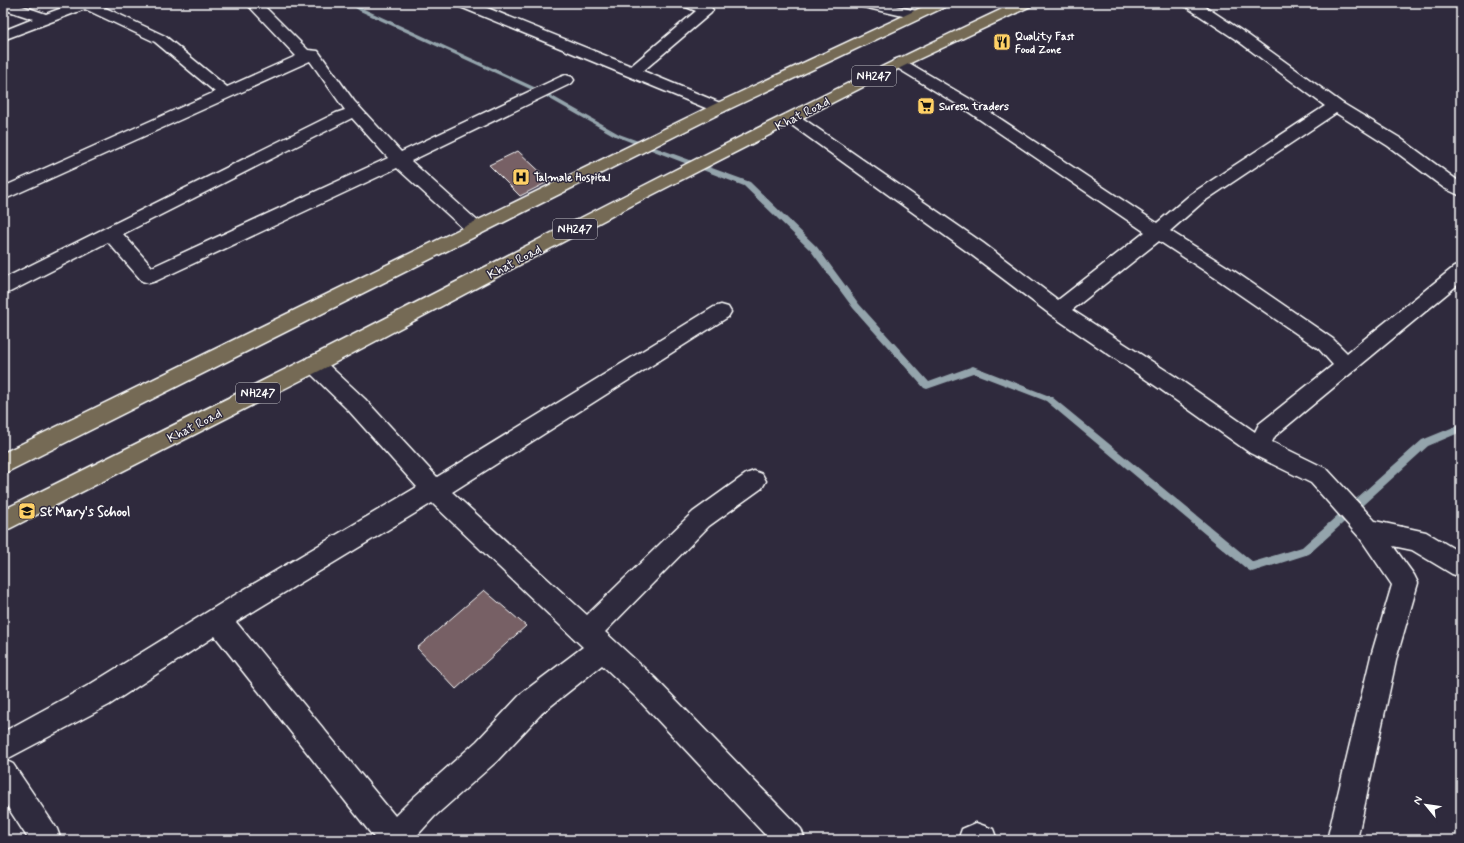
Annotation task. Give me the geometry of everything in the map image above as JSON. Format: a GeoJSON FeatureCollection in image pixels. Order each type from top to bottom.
{"type":"FeatureCollection","features":[{"type":"Feature","properties":{"kind":"highway","name":"NH247"},"geometry":{"type":"LineString","coordinates":[[3,464],[680,127],[942,3]]}},
{"type":"Feature","properties":{"kind":"highway","name":"Khat Road"},"geometry":{"type":"LineString","coordinates":[[3,522],[314,364],[638,195],[899,63],[1026,3]]}},
{"type":"Feature","properties":{"kind":"street"},"geometry":{"type":"LineString","coordinates":[[3,36],[87,3],[160,40],[226,94]]}},
{"type":"Feature","properties":{"kind":"street"},"geometry":{"type":"LineString","coordinates":[[253,3],[304,55],[313,54]]}},
{"type":"Feature","properties":{"kind":"street"},"geometry":{"type":"LineString","coordinates":[[463,3],[719,108]]}},
{"type":"Feature","properties":{"kind":"street"},"geometry":{"type":"LineString","coordinates":[[633,74],[638,68],[706,10],[689,3]]}},
{"type":"Feature","properties":{"kind":"street"},"geometry":{"type":"LineString","coordinates":[[864,3],[916,15]]}},
{"type":"Feature","properties":{"kind":"street"},"geometry":{"type":"LineString","coordinates":[[1190,3],[1243,38],[1336,106],[1394,142],[1450,184],[1461,190]]}},
{"type":"Feature","properties":{"kind":"street"},"geometry":{"type":"LineString","coordinates":[[3,4],[46,19]]}},
{"type":"Feature","properties":{"kind":"street"},"geometry":{"type":"LineString","coordinates":[[3,194],[313,54]]}},
{"type":"Feature","properties":{"kind":"street"},"geometry":{"type":"LineString","coordinates":[[313,54],[348,104],[399,160],[475,229]]}},
{"type":"Feature","properties":{"kind":"street"},"geometry":{"type":"LineString","coordinates":[[899,63],[969,105],[1158,232],[1227,276],[1326,344],[1346,366]]}},
{"type":"Feature","properties":{"kind":"street"},"geometry":{"type":"LineString","coordinates":[[111,233],[149,276],[399,160],[566,80]]}},
{"type":"Feature","properties":{"kind":"street"},"geometry":{"type":"LineString","coordinates":[[1058,310],[1158,232],[1197,198],[1336,106]]}},
{"type":"Feature","properties":{"kind":"street"},"geometry":{"type":"LineString","coordinates":[[3,287],[342,116],[355,112]]}},
{"type":"Feature","properties":{"kind":"street"},"geometry":{"type":"LineString","coordinates":[[792,118],[976,248],[1058,310],[1168,383],[1258,446],[1319,476],[1368,530],[1406,584],[1384,656],[1342,840]]}},
{"type":"Feature","properties":{"kind":"street"},"geometry":{"type":"LineString","coordinates":[[1258,446],[1267,430],[1461,272]]}},
{"type":"Feature","properties":{"kind":"street"},"geometry":{"type":"LineString","coordinates":[[3,747],[99,695],[218,620],[435,490],[721,312]]}},
{"type":"Feature","properties":{"kind":"street"},"geometry":{"type":"LineString","coordinates":[[314,364],[357,405],[435,490],[529,580],[645,687],[790,840]]}},
{"type":"Feature","properties":{"kind":"street"},"geometry":{"type":"LineString","coordinates":[[218,620],[393,839],[424,807],[487,751],[532,703],[595,640],[701,519],[754,481]]}},
{"type":"Feature","properties":{"kind":"street"},"geometry":{"type":"LineString","coordinates":[[1368,530],[1417,540],[1461,566]]}},
{"type":"Feature","properties":{"kind":"street"},"geometry":{"type":"LineString","coordinates":[[3,774],[46,840]]}},
{"type":"Feature","properties":{"kind":"street"},"geometry":{"type":"LineString","coordinates":[[973,840],[976,838],[982,840]]}},
{"type":"Feature","properties":{"kind":"building"},"geometry":{"type":"Polygon","coordinates":[[[518,151],[550,181],[520,196],[489,165],[518,151]]]}},
{"type":"Feature","properties":{"kind":"building"},"geometry":{"type":"Polygon","coordinates":[[[484,590],[526,626],[456,689],[417,648],[484,590]]]}},
{"type":"Feature","properties":{"kind":"waterway"},"geometry":{"type":"LineString","coordinates":[[351,3],[362,10],[543,93],[617,135],[747,184],[814,249],[856,306],[927,386],[973,369],[1049,399],[1252,567],[1305,551],[1425,443],[1461,428]]}},
{"type":"Feature","properties":{"kind":"place","name":"Quality Fast Food Zone"},"geometry":{"type":"Point","coordinates":[1002,42]}},
{"type":"Feature","properties":{"kind":"place","name":"Suresh traders"},"geometry":{"type":"Point","coordinates":[926,106]}},
{"type":"Feature","properties":{"kind":"place","name":"Talmale Hospital"},"geometry":{"type":"Point","coordinates":[521,177]}},
{"type":"Feature","properties":{"kind":"place","name":"St Mary's School"},"geometry":{"type":"Point","coordinates":[27,511]}}]}
